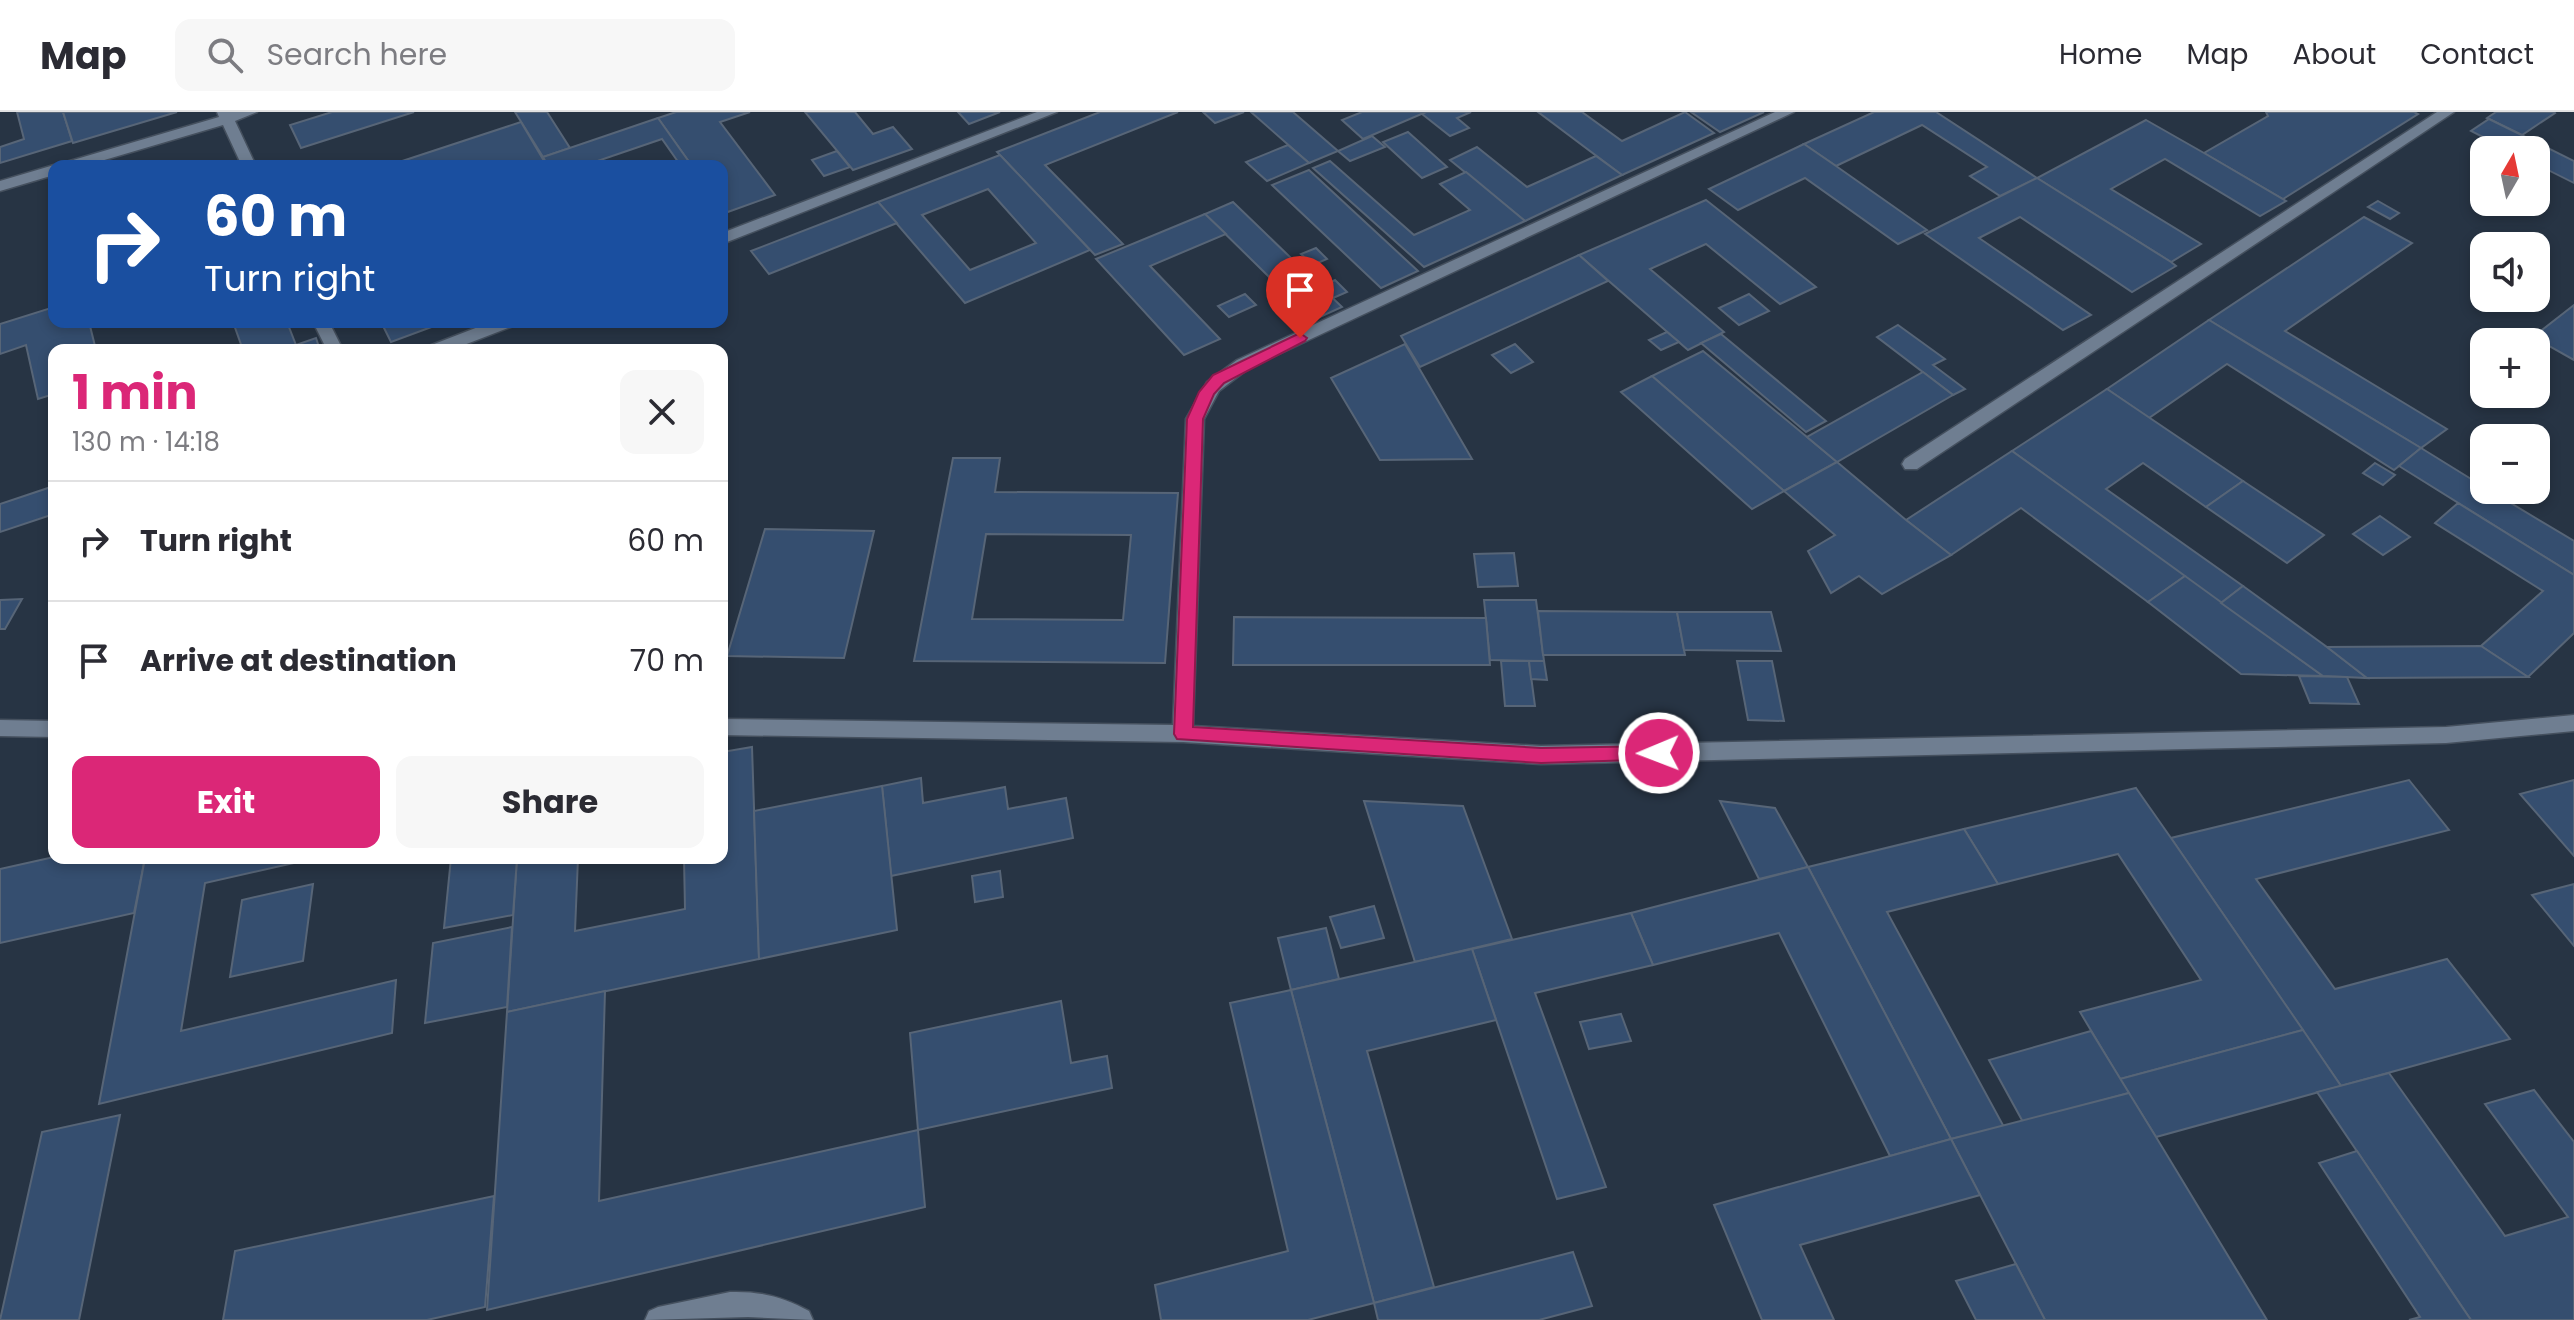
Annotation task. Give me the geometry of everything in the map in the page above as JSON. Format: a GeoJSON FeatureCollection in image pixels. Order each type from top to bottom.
{"type":"FeatureCollection","features":[{"type":"Feature","properties":{"kind":"street"},"geometry":{"type":"LineString","coordinates":[[86,160],[225,115],[250,112]]}},
{"type":"Feature","properties":{"kind":"street"},"geometry":{"type":"LineString","coordinates":[[728,237],[1050,112]]}},
{"type":"Feature","properties":{"kind":"street"},"geometry":{"type":"LineString","coordinates":[[1183,734],[1195,419],[1207,392],[1218,379],[1243,364],[1787,112]]}},
{"type":"Feature","properties":{"kind":"street"},"geometry":{"type":"LineString","coordinates":[[1911,464],[2447,112]]}},
{"type":"Feature","properties":{"kind":"street"},"geometry":{"type":"LineString","coordinates":[[225,115],[246,160]]}},
{"type":"Feature","properties":{"kind":"street"},"geometry":{"type":"LineString","coordinates":[[0,186],[48,172]]}},
{"type":"Feature","properties":{"kind":"street"},"geometry":{"type":"LineString","coordinates":[[450,344],[492,328]]}},
{"type":"Feature","properties":{"kind":"street"},"geometry":{"type":"LineString","coordinates":[[728,727],[1183,734],[1541,755],[2446,735],[2574,723]]}},
{"type":"Feature","properties":{"kind":"street"},"geometry":{"type":"LineString","coordinates":[[0,728],[48,729]]}},
{"type":"Feature","properties":{"kind":"street"},"geometry":{"type":"LineString","coordinates":[[658,1320],[693,1311],[745,1304],[774,1306],[800,1320]]}},
{"type":"Feature","properties":{"kind":"building"},"geometry":{"type":"Polygon","coordinates":[[[17,112],[63,112],[72,141],[0,163],[0,147],[24,139],[17,112]]]}},
{"type":"Feature","properties":{"kind":"building"},"geometry":{"type":"Polygon","coordinates":[[[63,112],[177,112],[73,143],[63,112]]]}},
{"type":"Feature","properties":{"kind":"building"},"geometry":{"type":"Polygon","coordinates":[[[332,112],[414,112],[301,148],[290,125],[332,112]]]}},
{"type":"Feature","properties":{"kind":"building"},"geometry":{"type":"Polygon","coordinates":[[[515,112],[547,112],[570,148],[543,157],[515,112]]]}},
{"type":"Feature","properties":{"kind":"building"},"geometry":{"type":"Polygon","coordinates":[[[676,112],[750,112],[720,122],[775,195],[728,212],[728,160],[688,160],[658,118],[676,112]]]}},
{"type":"Feature","properties":{"kind":"building"},"geometry":{"type":"Polygon","coordinates":[[[805,112],[855,112],[873,134],[893,127],[912,149],[853,170],[805,112]]]}},
{"type":"Feature","properties":{"kind":"building"},"geometry":{"type":"Polygon","coordinates":[[[958,112],[1000,112],[969,124],[958,112]]]}},
{"type":"Feature","properties":{"kind":"building"},"geometry":{"type":"Polygon","coordinates":[[[1100,112],[1178,112],[1045,165],[1123,244],[1095,255],[997,152],[1100,112]]]}},
{"type":"Feature","properties":{"kind":"building"},"geometry":{"type":"Polygon","coordinates":[[[1203,112],[1244,112],[1215,123],[1203,112]]]}},
{"type":"Feature","properties":{"kind":"building"},"geometry":{"type":"Polygon","coordinates":[[[1251,112],[1293,112],[1338,151],[1309,163],[1251,112]]]}},
{"type":"Feature","properties":{"kind":"building"},"geometry":{"type":"Polygon","coordinates":[[[1362,112],[1426,112],[1363,139],[1342,120],[1362,112]]]}},
{"type":"Feature","properties":{"kind":"building"},"geometry":{"type":"Polygon","coordinates":[[[1471,112],[1457,118],[1469,128],[1450,136],[1422,114],[1471,112]]]}},
{"type":"Feature","properties":{"kind":"building"},"geometry":{"type":"Polygon","coordinates":[[[1538,112],[1582,112],[1622,141],[1685,112],[1714,133],[1622,175],[1538,112]]]}},
{"type":"Feature","properties":{"kind":"building"},"geometry":{"type":"Polygon","coordinates":[[[1691,112],[1764,112],[1720,132],[1691,112]]]}},
{"type":"Feature","properties":{"kind":"building"},"geometry":{"type":"Polygon","coordinates":[[[1874,112],[1936,112],[2037,178],[2000,196],[1970,176],[1987,167],[1922,125],[1836,166],[1804,144],[1874,112]]]}},
{"type":"Feature","properties":{"kind":"building"},"geometry":{"type":"Polygon","coordinates":[[[2266,112],[2418,114],[2283,199],[2204,153],[2268,116],[2266,112]]]}},
{"type":"Feature","properties":{"kind":"building"},"geometry":{"type":"Polygon","coordinates":[[[2496,112],[2555,113],[2522,135],[2487,118],[2496,112]]]}},
{"type":"Feature","properties":{"kind":"building"},"geometry":{"type":"Polygon","coordinates":[[[658,118],[688,160],[677,160],[662,139],[601,160],[545,160],[543,157],[658,118]]]}},
{"type":"Feature","properties":{"kind":"building"},"geometry":{"type":"Polygon","coordinates":[[[2489,119],[2523,136],[2481,136],[2471,131],[2489,119]]]}},
{"type":"Feature","properties":{"kind":"building"},"geometry":{"type":"Polygon","coordinates":[[[2146,120],[2286,201],[2260,216],[2165,159],[2111,189],[2201,244],[2171,262],[2037,178],[2146,120]]]}},
{"type":"Feature","properties":{"kind":"building"},"geometry":{"type":"Polygon","coordinates":[[[521,122],[543,160],[405,160],[521,122]]]}},
{"type":"Feature","properties":{"kind":"building"},"geometry":{"type":"Polygon","coordinates":[[[1408,132],[1447,167],[1422,178],[1383,142],[1408,132]]]}},
{"type":"Feature","properties":{"kind":"building"},"geometry":{"type":"Polygon","coordinates":[[[1372,136],[1385,147],[1350,161],[1338,151],[1372,136]]]}},
{"type":"Feature","properties":{"kind":"building"},"geometry":{"type":"Polygon","coordinates":[[[1804,144],[1927,230],[1898,244],[1805,178],[1738,210],[1709,189],[1804,144]]]}},
{"type":"Feature","properties":{"kind":"building"},"geometry":{"type":"Polygon","coordinates":[[[1288,145],[1309,163],[1267,181],[1246,162],[1288,145]]]}},
{"type":"Feature","properties":{"kind":"building"},"geometry":{"type":"Polygon","coordinates":[[[1477,147],[1527,187],[1596,156],[1622,175],[1525,221],[1450,160],[1477,147]]]}},
{"type":"Feature","properties":{"kind":"building"},"geometry":{"type":"Polygon","coordinates":[[[2550,149],[2574,161],[2574,183],[2550,171],[2550,149]]]}},
{"type":"Feature","properties":{"kind":"building"},"geometry":{"type":"Polygon","coordinates":[[[837,151],[850,167],[824,176],[812,160],[837,151]]]}},
{"type":"Feature","properties":{"kind":"building"},"geometry":{"type":"Polygon","coordinates":[[[1000,155],[1090,250],[965,303],[878,202],[1000,155]],[[988,189],[922,215],[970,270],[1036,243],[988,189]]]}},
{"type":"Feature","properties":{"kind":"building"},"geometry":{"type":"Polygon","coordinates":[[[1330,161],[1414,235],[1470,210],[1440,184],[1466,172],[1525,221],[1424,267],[1313,168],[1330,161]]]}},
{"type":"Feature","properties":{"kind":"building"},"geometry":{"type":"Polygon","coordinates":[[[1309,170],[1418,271],[1381,288],[1272,185],[1309,170]]]}},
{"type":"Feature","properties":{"kind":"building"},"geometry":{"type":"Polygon","coordinates":[[[2037,178],[2176,266],[2132,292],[2020,217],[1979,238],[2091,315],[2063,330],[1925,234],[2037,178]]]}},
{"type":"Feature","properties":{"kind":"building"},"geometry":{"type":"Polygon","coordinates":[[[1706,200],[1816,287],[1780,304],[1706,244],[1650,269],[1724,332],[1688,350],[1579,255],[1706,200]]]}},
{"type":"Feature","properties":{"kind":"building"},"geometry":{"type":"Polygon","coordinates":[[[2378,201],[2399,213],[2390,219],[2368,207],[2378,201]]]}},
{"type":"Feature","properties":{"kind":"building"},"geometry":{"type":"Polygon","coordinates":[[[878,202],[897,223],[769,274],[751,251],[878,202]]]}},
{"type":"Feature","properties":{"kind":"building"},"geometry":{"type":"Polygon","coordinates":[[[1233,202],[1342,307],[1313,320],[1205,214],[1233,202]]]}},
{"type":"Feature","properties":{"kind":"building"},"geometry":{"type":"Polygon","coordinates":[[[1205,214],[1226,234],[1150,266],[1220,339],[1184,355],[1096,259],[1205,214]]]}},
{"type":"Feature","properties":{"kind":"building"},"geometry":{"type":"Polygon","coordinates":[[[2364,217],[2412,243],[2285,331],[2447,429],[2421,448],[2209,320],[2364,217]]]}},
{"type":"Feature","properties":{"kind":"building"},"geometry":{"type":"Polygon","coordinates":[[[1316,248],[1327,259],[1313,265],[1301,254],[1316,248]]]}},
{"type":"Feature","properties":{"kind":"building"},"geometry":{"type":"Polygon","coordinates":[[[1579,255],[1608,281],[1420,367],[1401,336],[1579,255]]]}},
{"type":"Feature","properties":{"kind":"building"},"geometry":{"type":"Polygon","coordinates":[[[1335,280],[1347,292],[1333,298],[1321,287],[1335,280]]]}},
{"type":"Feature","properties":{"kind":"building"},"geometry":{"type":"Polygon","coordinates":[[[1245,294],[1256,305],[1229,317],[1218,306],[1245,294]]]}},
{"type":"Feature","properties":{"kind":"building"},"geometry":{"type":"Polygon","coordinates":[[[1749,294],[1769,311],[1739,325],[1719,308],[1749,294]]]}},
{"type":"Feature","properties":{"kind":"building"},"geometry":{"type":"Polygon","coordinates":[[[2574,305],[2574,360],[2550,347],[2550,328],[2545,328],[2574,305]]]}},
{"type":"Feature","properties":{"kind":"building"},"geometry":{"type":"Polygon","coordinates":[[[48,309],[48,328],[90,328],[94,344],[48,344],[48,396],[38,399],[26,345],[0,354],[0,324],[48,309]]]}},
{"type":"Feature","properties":{"kind":"building"},"geometry":{"type":"Polygon","coordinates":[[[2209,320],[2421,448],[2394,470],[2227,364],[2149,418],[2107,389],[2209,320]]]}},
{"type":"Feature","properties":{"kind":"building"},"geometry":{"type":"Polygon","coordinates":[[[1898,325],[1945,359],[1933,365],[1965,389],[1953,395],[1877,337],[1898,325]]]}},
{"type":"Feature","properties":{"kind":"building"},"geometry":{"type":"Polygon","coordinates":[[[235,328],[289,328],[296,344],[241,344],[235,328]]]}},
{"type":"Feature","properties":{"kind":"building"},"geometry":{"type":"Polygon","coordinates":[[[384,328],[429,328],[391,342],[384,328]]]}},
{"type":"Feature","properties":{"kind":"building"},"geometry":{"type":"Polygon","coordinates":[[[1667,332],[1679,342],[1661,350],[1649,340],[1667,332]]]}},
{"type":"Feature","properties":{"kind":"building"},"geometry":{"type":"Polygon","coordinates":[[[1721,334],[1826,421],[1806,432],[1701,343],[1721,334]]]}},
{"type":"Feature","properties":{"kind":"building"},"geometry":{"type":"Polygon","coordinates":[[[316,338],[318,344],[299,344],[316,338]]]}},
{"type":"Feature","properties":{"kind":"building"},"geometry":{"type":"Polygon","coordinates":[[[1405,344],[1472,459],[1380,460],[1331,378],[1405,344]]]}},
{"type":"Feature","properties":{"kind":"building"},"geometry":{"type":"Polygon","coordinates":[[[1515,344],[1533,362],[1511,373],[1492,355],[1515,344]]]}},
{"type":"Feature","properties":{"kind":"building"},"geometry":{"type":"Polygon","coordinates":[[[1703,351],[1837,462],[1784,491],[1652,376],[1703,351]]]}},
{"type":"Feature","properties":{"kind":"building"},"geometry":{"type":"Polygon","coordinates":[[[1923,372],[1953,395],[1837,462],[1807,437],[1923,372]]]}},
{"type":"Feature","properties":{"kind":"building"},"geometry":{"type":"Polygon","coordinates":[[[1652,376],[1784,491],[1752,509],[1621,392],[1652,376]]]}},
{"type":"Feature","properties":{"kind":"building"},"geometry":{"type":"Polygon","coordinates":[[[2107,389],[2243,481],[2206,507],[2143,463],[2106,489],[2243,586],[2221,603],[2012,451],[2107,389]]]}},
{"type":"Feature","properties":{"kind":"building"},"geometry":{"type":"Polygon","coordinates":[[[2421,448],[2470,478],[2470,504],[2512,504],[2574,541],[2574,575],[2399,466],[2421,448]]]}},
{"type":"Feature","properties":{"kind":"building"},"geometry":{"type":"Polygon","coordinates":[[[2012,451],[2185,576],[2148,602],[2021,508],[1951,555],[1906,520],[2012,451]]]}},
{"type":"Feature","properties":{"kind":"building"},"geometry":{"type":"Polygon","coordinates":[[[953,458],[1000,458],[995,492],[1178,493],[1165,663],[914,661],[953,458]],[[986,534],[972,619],[1123,620],[1131,535],[986,534]]]}},
{"type":"Feature","properties":{"kind":"building"},"geometry":{"type":"Polygon","coordinates":[[[1837,462],[1951,555],[1882,594],[1859,576],[1831,593],[1808,551],[1835,535],[1784,491],[1837,462]]]}},
{"type":"Feature","properties":{"kind":"building"},"geometry":{"type":"Polygon","coordinates":[[[2375,463],[2395,475],[2383,485],[2363,473],[2375,463]]]}},
{"type":"Feature","properties":{"kind":"building"},"geometry":{"type":"Polygon","coordinates":[[[2243,481],[2324,535],[2287,563],[2206,507],[2243,481]]]}},
{"type":"Feature","properties":{"kind":"building"},"geometry":{"type":"Polygon","coordinates":[[[48,488],[48,516],[0,532],[0,504],[48,488]]]}},
{"type":"Feature","properties":{"kind":"building"},"geometry":{"type":"Polygon","coordinates":[[[2458,503],[2574,575],[2574,633],[2528,677],[2481,646],[2543,591],[2435,523],[2458,503]]]}},
{"type":"Feature","properties":{"kind":"building"},"geometry":{"type":"Polygon","coordinates":[[[2380,516],[2410,537],[2383,555],[2353,534],[2380,516]]]}},
{"type":"Feature","properties":{"kind":"building"},"geometry":{"type":"Polygon","coordinates":[[[765,529],[874,531],[844,658],[728,656],[765,529]]]}},
{"type":"Feature","properties":{"kind":"building"},"geometry":{"type":"Polygon","coordinates":[[[1514,553],[1518,586],[1478,587],[1474,554],[1514,553]]]}},
{"type":"Feature","properties":{"kind":"building"},"geometry":{"type":"Polygon","coordinates":[[[2185,576],[2323,676],[2241,674],[2148,602],[2185,576]]]}},
{"type":"Feature","properties":{"kind":"building"},"geometry":{"type":"Polygon","coordinates":[[[2243,586],[2367,678],[2323,676],[2221,603],[2243,586]]]}},
{"type":"Feature","properties":{"kind":"building"},"geometry":{"type":"Polygon","coordinates":[[[22,599],[5,629],[0,629],[0,600],[22,599]]]}},
{"type":"Feature","properties":{"kind":"building"},"geometry":{"type":"Polygon","coordinates":[[[1484,600],[1536,600],[1544,661],[1490,660],[1484,600]]]}},
{"type":"Feature","properties":{"kind":"building"},"geometry":{"type":"Polygon","coordinates":[[[1538,611],[1677,612],[1685,655],[1543,655],[1538,611]]]}},
{"type":"Feature","properties":{"kind":"building"},"geometry":{"type":"Polygon","coordinates":[[[1677,612],[1771,612],[1781,651],[1684,650],[1677,612]]]}},
{"type":"Feature","properties":{"kind":"building"},"geometry":{"type":"Polygon","coordinates":[[[1234,617],[1486,618],[1490,665],[1233,665],[1234,617]]]}},
{"type":"Feature","properties":{"kind":"building"},"geometry":{"type":"Polygon","coordinates":[[[2481,646],[2528,677],[2367,678],[2327,647],[2481,646]]]}},
{"type":"Feature","properties":{"kind":"building"},"geometry":{"type":"Polygon","coordinates":[[[1501,661],[1529,661],[1535,706],[1505,706],[1501,661]]]}},
{"type":"Feature","properties":{"kind":"building"},"geometry":{"type":"Polygon","coordinates":[[[1529,661],[1544,661],[1547,680],[1531,679],[1529,661]]]}},
{"type":"Feature","properties":{"kind":"building"},"geometry":{"type":"Polygon","coordinates":[[[1737,661],[1772,661],[1784,721],[1748,720],[1737,661]]]}},
{"type":"Feature","properties":{"kind":"building"},"geometry":{"type":"Polygon","coordinates":[[[2299,676],[2347,677],[2359,704],[2310,703],[2299,676]]]}},
{"type":"Feature","properties":{"kind":"building"},"geometry":{"type":"Polygon","coordinates":[[[752,747],[759,959],[507,1012],[517,864],[578,864],[575,931],[685,909],[684,864],[728,864],[728,751],[752,747]]]}},
{"type":"Feature","properties":{"kind":"building"},"geometry":{"type":"Polygon","coordinates":[[[921,778],[923,803],[1005,787],[1008,809],[1066,798],[1073,838],[891,876],[882,786],[921,778]]]}},
{"type":"Feature","properties":{"kind":"building"},"geometry":{"type":"Polygon","coordinates":[[[2409,780],[2449,830],[2256,879],[2335,989],[2447,959],[2510,1039],[2341,1086],[2171,838],[2409,780]]]}},
{"type":"Feature","properties":{"kind":"building"},"geometry":{"type":"Polygon","coordinates":[[[2574,780],[2574,856],[2520,794],[2574,780]]]}},
{"type":"Feature","properties":{"kind":"building"},"geometry":{"type":"Polygon","coordinates":[[[882,786],[897,930],[759,959],[754,811],[882,786]]]}},
{"type":"Feature","properties":{"kind":"building"},"geometry":{"type":"Polygon","coordinates":[[[2136,788],[2303,1030],[2120,1079],[2080,1012],[2201,980],[2118,854],[1998,884],[1964,829],[2136,788]]]}},
{"type":"Feature","properties":{"kind":"building"},"geometry":{"type":"Polygon","coordinates":[[[1364,801],[1463,806],[1512,939],[1415,962],[1364,801]]]}},
{"type":"Feature","properties":{"kind":"building"},"geometry":{"type":"Polygon","coordinates":[[[1720,801],[1775,808],[1808,867],[1759,879],[1720,801]]]}},
{"type":"Feature","properties":{"kind":"building"},"geometry":{"type":"Polygon","coordinates":[[[1964,829],[1998,884],[1887,912],[2004,1127],[1951,1139],[1808,867],[1964,829]]]}},
{"type":"Feature","properties":{"kind":"building"},"geometry":{"type":"Polygon","coordinates":[[[48,858],[48,864],[144,864],[134,913],[0,943],[0,869],[48,858]]]}},
{"type":"Feature","properties":{"kind":"building"},"geometry":{"type":"Polygon","coordinates":[[[144,864],[289,864],[205,883],[181,1031],[396,980],[392,1033],[99,1104],[144,864]]]}},
{"type":"Feature","properties":{"kind":"building"},"geometry":{"type":"Polygon","coordinates":[[[450,864],[517,864],[513,915],[444,928],[450,864]]]}},
{"type":"Feature","properties":{"kind":"building"},"geometry":{"type":"Polygon","coordinates":[[[1808,867],[1951,1139],[1890,1156],[1779,933],[1653,965],[1631,913],[1808,867]]]}},
{"type":"Feature","properties":{"kind":"building"},"geometry":{"type":"Polygon","coordinates":[[[1000,871],[1003,897],[975,902],[972,876],[1000,871]]]}},
{"type":"Feature","properties":{"kind":"building"},"geometry":{"type":"Polygon","coordinates":[[[313,884],[303,961],[230,977],[242,900],[313,884]]]}},
{"type":"Feature","properties":{"kind":"building"},"geometry":{"type":"Polygon","coordinates":[[[2574,884],[2574,946],[2532,895],[2574,884]]]}},
{"type":"Feature","properties":{"kind":"building"},"geometry":{"type":"Polygon","coordinates":[[[1374,906],[1384,938],[1341,948],[1330,917],[1374,906]]]}},
{"type":"Feature","properties":{"kind":"building"},"geometry":{"type":"Polygon","coordinates":[[[1631,913],[1653,965],[1535,993],[1606,1187],[1557,1199],[1472,949],[1631,913]]]}},
{"type":"Feature","properties":{"kind":"building"},"geometry":{"type":"Polygon","coordinates":[[[512,927],[507,1007],[425,1023],[433,943],[512,927]]]}},
{"type":"Feature","properties":{"kind":"building"},"geometry":{"type":"Polygon","coordinates":[[[1326,928],[1339,979],[1291,990],[1278,938],[1326,928]]]}},
{"type":"Feature","properties":{"kind":"building"},"geometry":{"type":"Polygon","coordinates":[[[1472,949],[1496,1020],[1367,1051],[1434,1287],[1374,1303],[1291,990],[1472,949]]]}},
{"type":"Feature","properties":{"kind":"building"},"geometry":{"type":"Polygon","coordinates":[[[1291,990],[1374,1303],[1308,1320],[1161,1320],[1155,1285],[1288,1251],[1230,1003],[1291,990]]]}},
{"type":"Feature","properties":{"kind":"building"},"geometry":{"type":"Polygon","coordinates":[[[605,991],[599,1201],[918,1130],[925,1207],[487,1310],[507,1012],[605,991]]]}},
{"type":"Feature","properties":{"kind":"building"},"geometry":{"type":"Polygon","coordinates":[[[1061,1001],[1071,1063],[1107,1056],[1112,1088],[918,1130],[910,1033],[1061,1001]]]}},
{"type":"Feature","properties":{"kind":"building"},"geometry":{"type":"Polygon","coordinates":[[[1621,1014],[1631,1041],[1589,1049],[1580,1022],[1621,1014]]]}},
{"type":"Feature","properties":{"kind":"building"},"geometry":{"type":"Polygon","coordinates":[[[2303,1030],[2341,1086],[2156,1137],[2120,1079],[2303,1030]]]}},
{"type":"Feature","properties":{"kind":"building"},"geometry":{"type":"Polygon","coordinates":[[[2091,1031],[2129,1093],[2023,1122],[1989,1060],[2091,1031]]]}},
{"type":"Feature","properties":{"kind":"building"},"geometry":{"type":"Polygon","coordinates":[[[2389,1073],[2505,1236],[2568,1217],[2485,1104],[2534,1090],[2574,1142],[2574,1320],[2471,1320],[2317,1092],[2389,1073]]]}},
{"type":"Feature","properties":{"kind":"building"},"geometry":{"type":"Polygon","coordinates":[[[2129,1093],[2267,1320],[2045,1320],[1951,1139],[2129,1093]]]}},
{"type":"Feature","properties":{"kind":"building"},"geometry":{"type":"Polygon","coordinates":[[[120,1115],[79,1320],[0,1320],[42,1132],[120,1115]]]}},
{"type":"Feature","properties":{"kind":"building"},"geometry":{"type":"Polygon","coordinates":[[[1951,1139],[1980,1195],[1800,1245],[1834,1320],[1762,1320],[1714,1205],[1951,1139]]]}},
{"type":"Feature","properties":{"kind":"building"},"geometry":{"type":"Polygon","coordinates":[[[2357,1151],[2471,1320],[2409,1320],[2420,1317],[2319,1163],[2357,1151]]]}},
{"type":"Feature","properties":{"kind":"building"},"geometry":{"type":"Polygon","coordinates":[[[494,1196],[485,1307],[427,1320],[223,1320],[235,1251],[494,1196]]]}},
{"type":"Feature","properties":{"kind":"building"},"geometry":{"type":"Polygon","coordinates":[[[1573,1252],[1592,1306],[1539,1320],[1378,1320],[1374,1303],[1573,1252]]]}},
{"type":"Feature","properties":{"kind":"building"},"geometry":{"type":"Polygon","coordinates":[[[2016,1264],[2045,1320],[1976,1320],[1956,1281],[2016,1264]]]}},
{"type":"Feature","properties":{"kind":"route"},"geometry":{"type":"LineString","coordinates":[[1300,338],[1218,379],[1207,392],[1195,419],[1183,734],[1541,755],[1659,753]]}}]}
